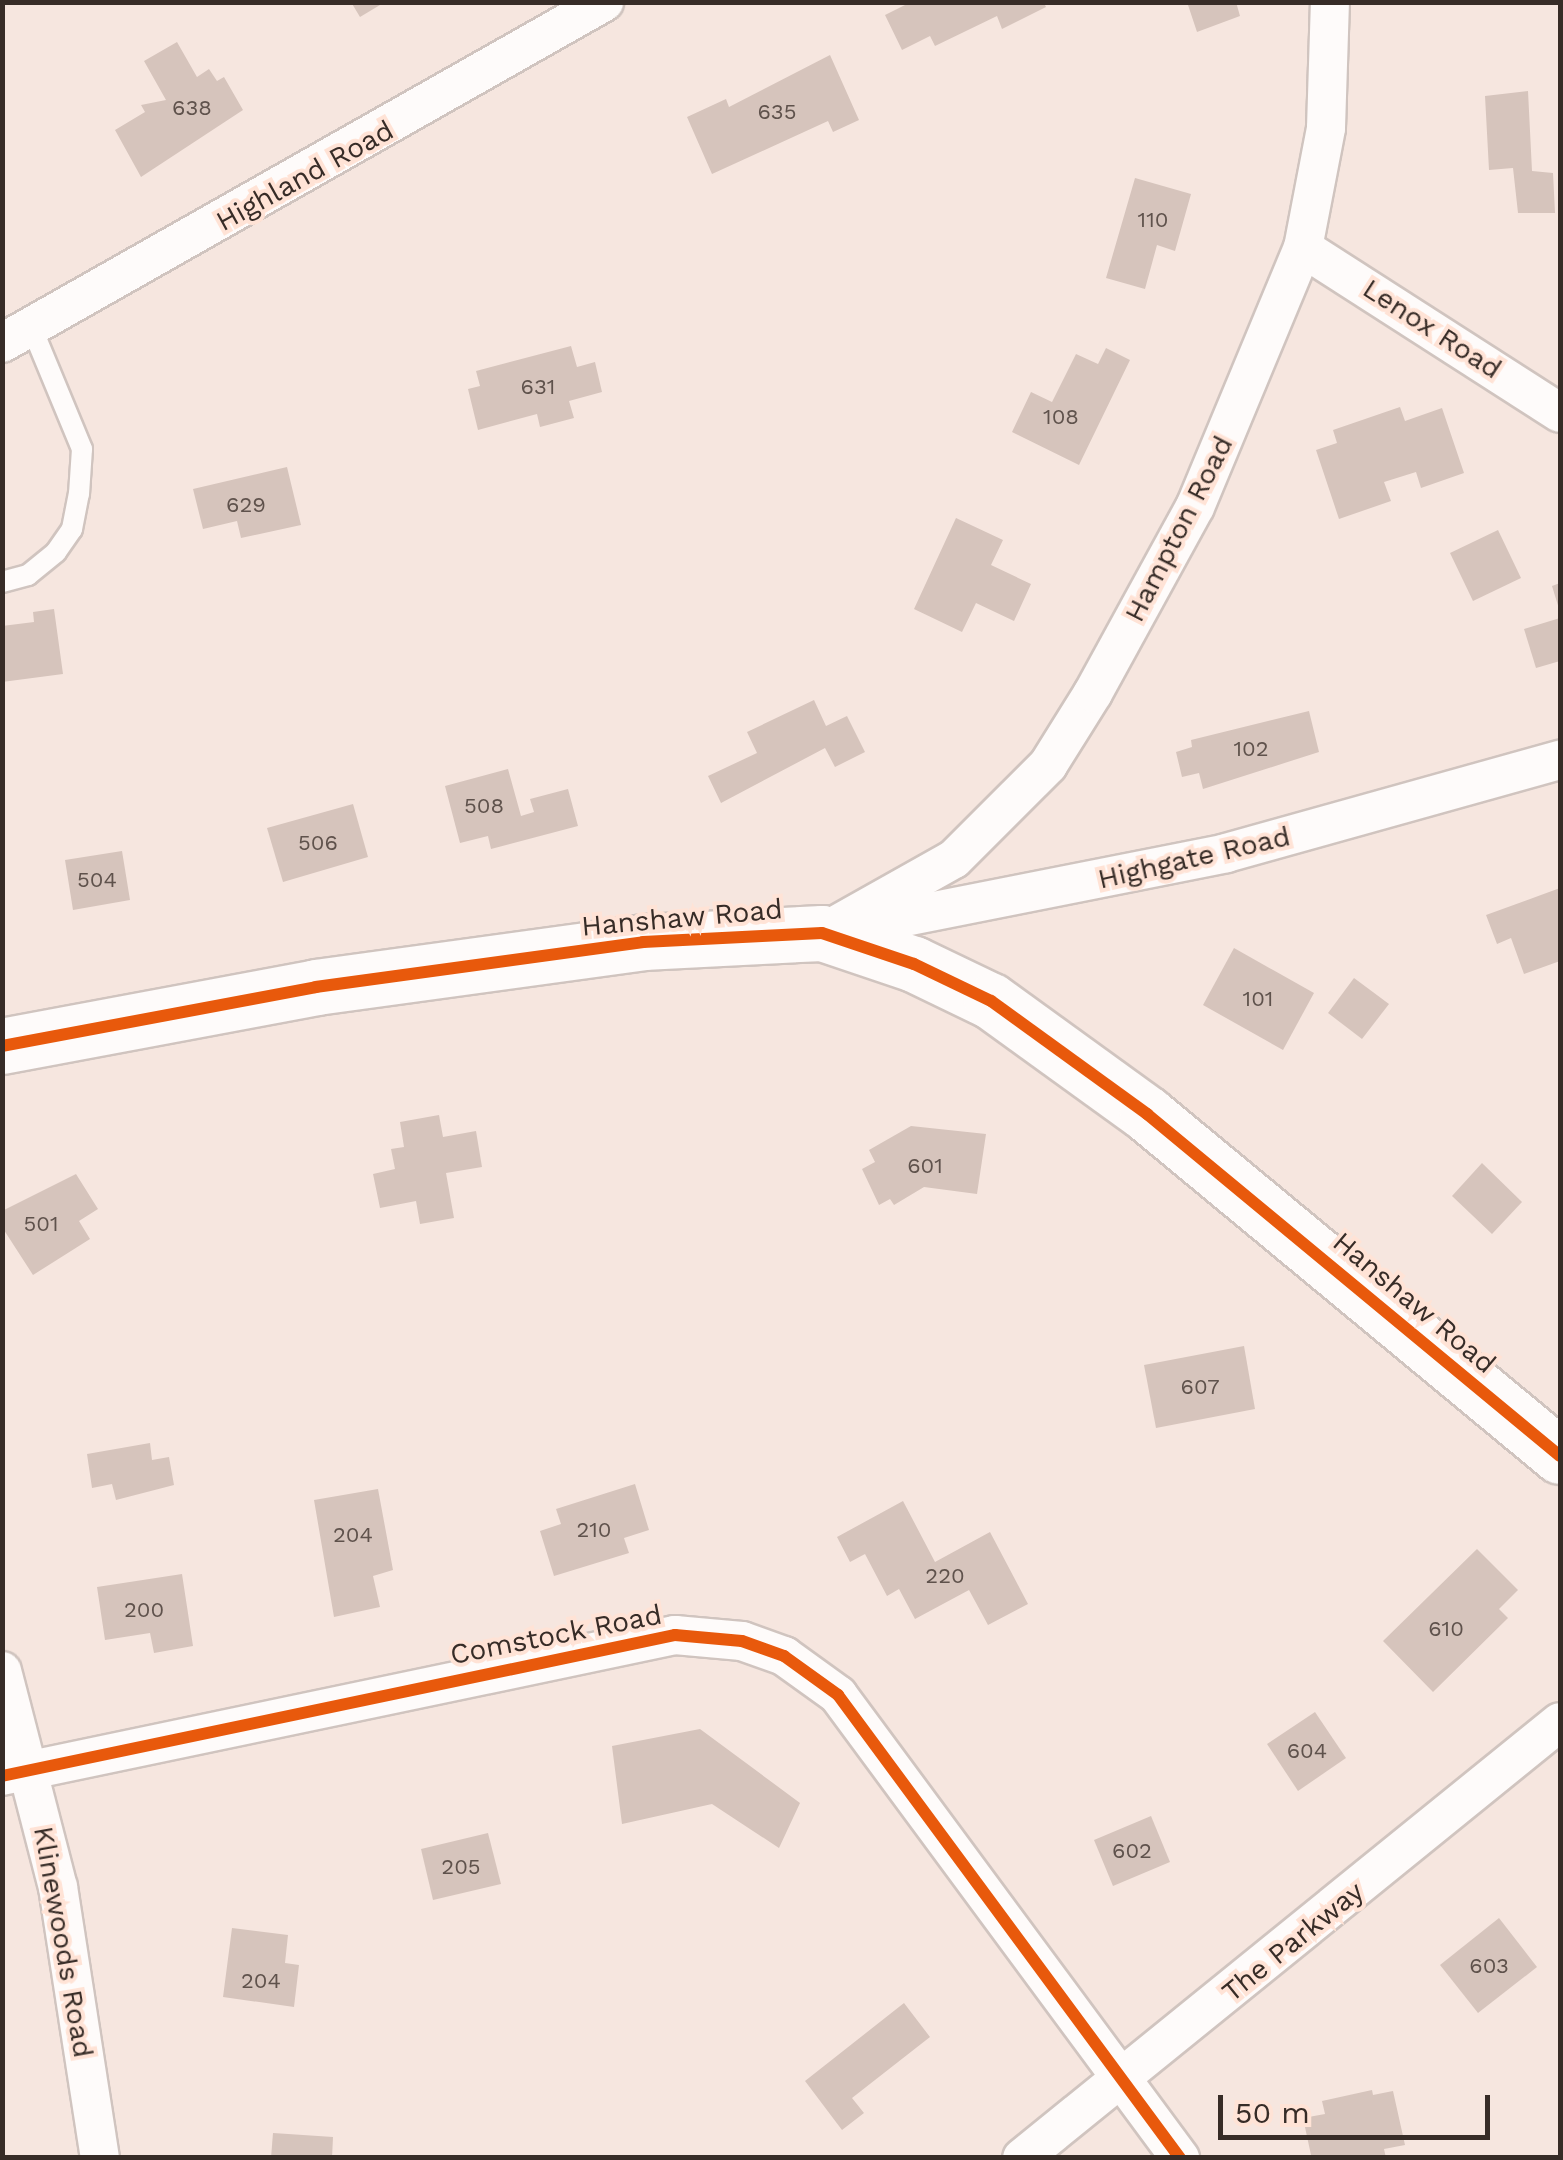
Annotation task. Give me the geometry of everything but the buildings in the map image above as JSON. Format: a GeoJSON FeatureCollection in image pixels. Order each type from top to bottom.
{"type":"FeatureCollection","features":[{"type":"Feature","properties":{"kind":"street","name":"Highland Road"},"geometry":{"type":"LineString","coordinates":[[17,335],[604,2]]}},
{"type":"Feature","properties":{"kind":"street","name":"Hampton Road"},"geometry":{"type":"LineString","coordinates":[[822,933],[954,859],[1057,752],[1195,507],[1303,248],[1326,128],[1330,2]]}},
{"type":"Feature","properties":{"kind":"street","name":"Lenox Road"},"geometry":{"type":"LineString","coordinates":[[1303,248],[1560,413]]}},
{"type":"Feature","properties":{"kind":"street","name":"Highgate Road"},"geometry":{"type":"LineString","coordinates":[[822,933],[1226,854],[1560,760]]}},
{"type":"Feature","properties":{"kind":"street","name":"Hanshaw Road"},"geometry":{"type":"LineString","coordinates":[[2,1046],[316,987],[698,937],[822,933],[914,964],[991,1001],[1147,1114],[1560,1456]]}},
{"type":"Feature","properties":{"kind":"street","name":"Comstock Road"},"geometry":{"type":"LineString","coordinates":[[15,1774],[675,1636],[742,1642],[784,1656],[838,1694],[1180,2158]]}},
{"type":"Feature","properties":{"kind":"street","name":"Klinewoods Road"},"geometry":{"type":"LineString","coordinates":[[2,1670],[15,1774],[58,1887],[100,2158]]}},
{"type":"Feature","properties":{"kind":"street","name":"The Parkway"},"geometry":{"type":"LineString","coordinates":[[1022,2158],[1560,1722]]}},
{"type":"Feature","properties":{"kind":"lane"},"geometry":{"type":"LineString","coordinates":[[2,582],[28,575],[56,552],[72,528],[82,449],[17,335]]}},
{"type":"Feature","properties":{"kind":"cycle path"},"geometry":{"type":"LineString","coordinates":[[2,1046],[316,987],[643,942],[822,933],[914,964],[991,1001],[1147,1114],[1560,1456]]}},
{"type":"Feature","properties":{"kind":"cycle path"},"geometry":{"type":"LineString","coordinates":[[2,1776],[675,1635],[742,1641],[784,1656],[838,1695],[1180,2158]]}}]}
